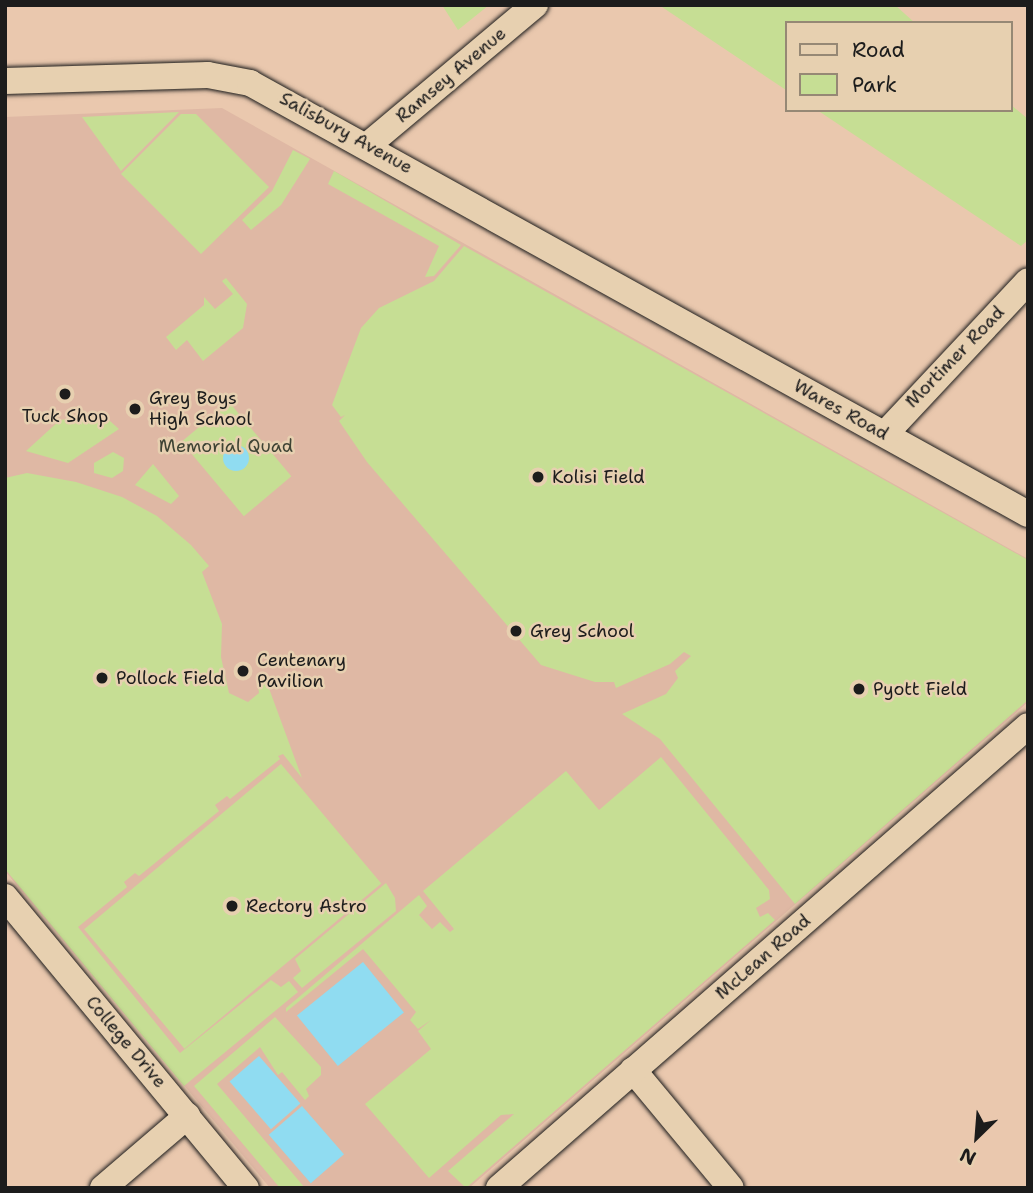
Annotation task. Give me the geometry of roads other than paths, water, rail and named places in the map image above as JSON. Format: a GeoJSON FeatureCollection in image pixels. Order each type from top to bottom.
{"type":"FeatureCollection","features":[{"type":"Feature","properties":{"kind":"street","name":"Ramsey Avenue"},"geometry":{"type":"LineString","coordinates":[[368,145],[535,5]]}},
{"type":"Feature","properties":{"kind":"street","name":"Salisbury Avenue"},"geometry":{"type":"LineString","coordinates":[[5,81],[167,75],[231,78],[268,90],[655,306]]}},
{"type":"Feature","properties":{"kind":"street","name":"Mortimer Road"},"geometry":{"type":"LineString","coordinates":[[885,434],[1028,281]]}},
{"type":"Feature","properties":{"kind":"street","name":"Wares Road"},"geometry":{"type":"LineString","coordinates":[[655,306],[1028,514]]}},
{"type":"Feature","properties":{"kind":"street","name":"McLean Road"},"geometry":{"type":"LineString","coordinates":[[499,1188],[1028,726]]}},
{"type":"Feature","properties":{"kind":"street","name":"College Drive"},"geometry":{"type":"LineString","coordinates":[[5,897],[246,1188]]}},
{"type":"Feature","properties":{"kind":"street"},"geometry":{"type":"LineString","coordinates":[[633,1070],[731,1188]]}},
{"type":"Feature","properties":{"kind":"street"},"geometry":{"type":"LineString","coordinates":[[103,1188],[187,1116]]}},
{"type":"Feature","properties":{"kind":"water"},"geometry":{"type":"Polygon","coordinates":[[[236,445],[245,449],[249,458],[245,467],[236,471],[227,467],[223,458],[227,449],[236,445]]]}},
{"type":"Feature","properties":{"kind":"water"},"geometry":{"type":"Polygon","coordinates":[[[363,962],[404,1013],[338,1066],[297,1015],[363,962]]]}},
{"type":"Feature","properties":{"kind":"water"},"geometry":{"type":"Polygon","coordinates":[[[259,1056],[300,1104],[271,1129],[230,1082],[259,1056]]]}},
{"type":"Feature","properties":{"kind":"water"},"geometry":{"type":"Polygon","coordinates":[[[302,1106],[344,1154],[311,1183],[269,1135],[302,1106]]]}},
{"type":"Feature","properties":{"kind":"place","name":"Tuck Shop"},"geometry":{"type":"Point","coordinates":[65,394]}},
{"type":"Feature","properties":{"kind":"place","name":"Grey Boys High School"},"geometry":{"type":"Point","coordinates":[135,409]}},
{"type":"Feature","properties":{"kind":"place","name":"Kolisi Field"},"geometry":{"type":"Point","coordinates":[538,477]}},
{"type":"Feature","properties":{"kind":"place","name":"Grey School"},"geometry":{"type":"Point","coordinates":[516,631]}},
{"type":"Feature","properties":{"kind":"place","name":"Centenary Pavilion"},"geometry":{"type":"Point","coordinates":[243,671]}},
{"type":"Feature","properties":{"kind":"place","name":"Pollock Field"},"geometry":{"type":"Point","coordinates":[102,678]}},
{"type":"Feature","properties":{"kind":"place","name":"Pyott Field"},"geometry":{"type":"Point","coordinates":[859,689]}},
{"type":"Feature","properties":{"kind":"place","name":"Rectory Astro"},"geometry":{"type":"Point","coordinates":[232,906]}},
{"type":"Feature","properties":{"kind":"park label","name":"Memorial Quad"},"geometry":{"type":"Point","coordinates":[226,446]}}]}
